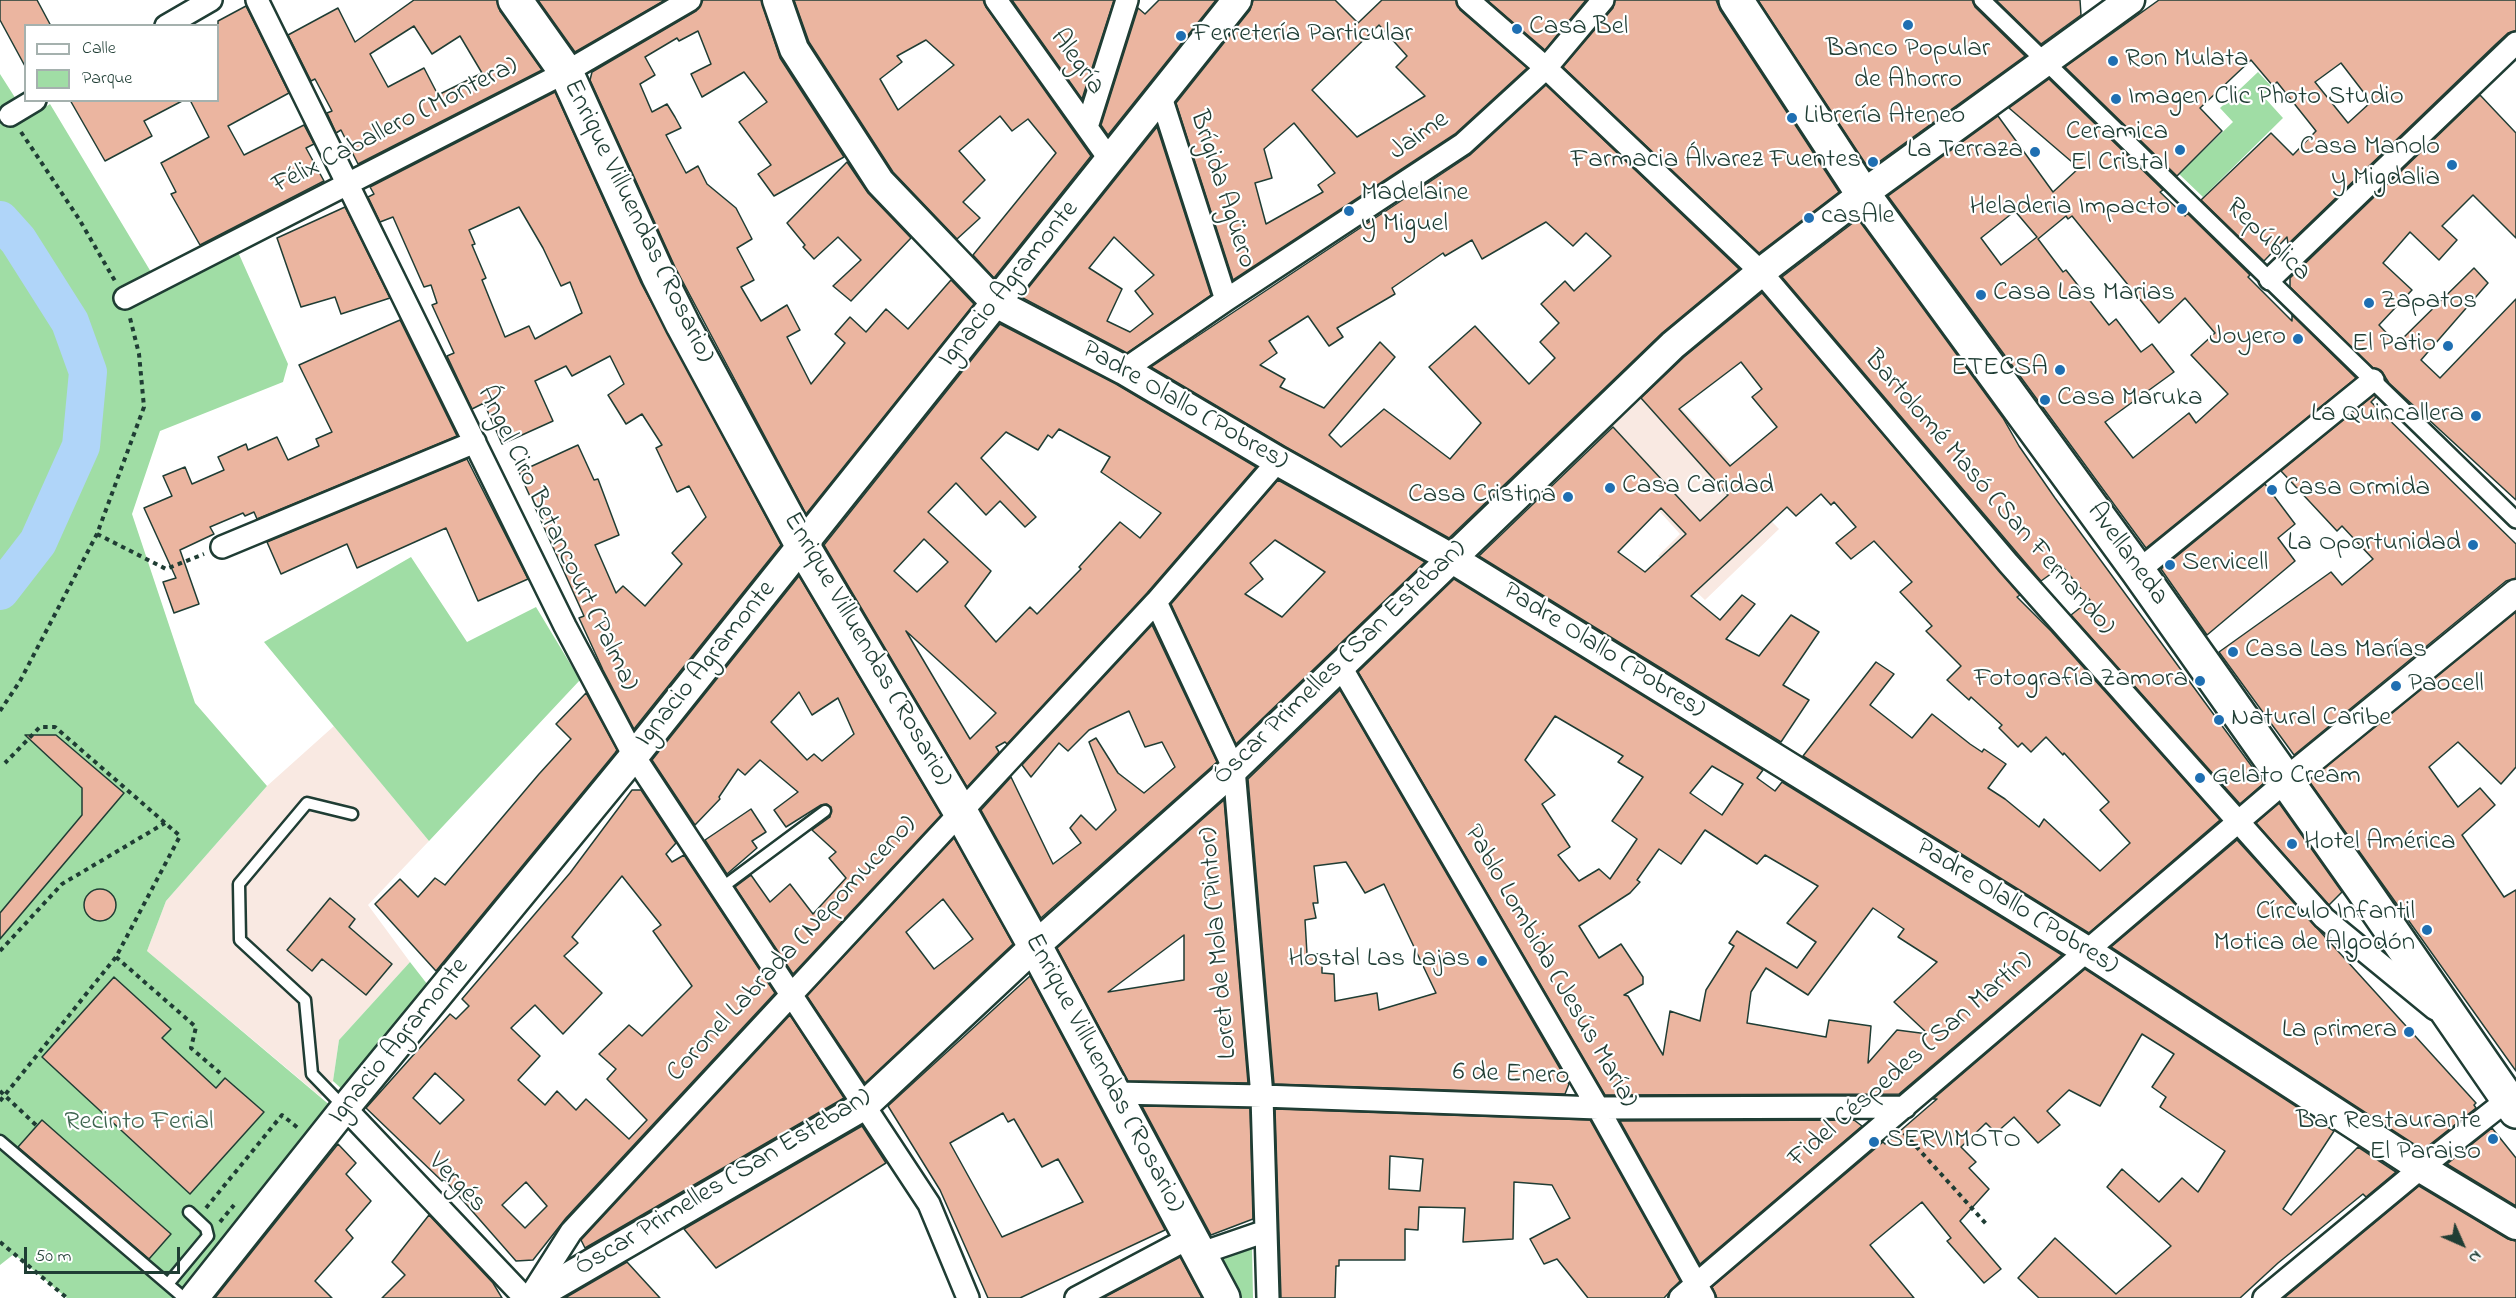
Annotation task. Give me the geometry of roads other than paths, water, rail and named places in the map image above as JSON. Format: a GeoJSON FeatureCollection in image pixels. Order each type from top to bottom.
{"type":"FeatureCollection","features":[{"type":"Feature","properties":{"kind":"main road","name":"Enrique Villuendas (Rosario)"},"geometry":{"type":"LineString","coordinates":[[515,0],[566,72],[658,275],[802,545],[960,811],[1115,1093],[1223,1298]]}},
{"type":"Feature","properties":{"kind":"main road","name":"Padre Olallo (Pobres)"},"geometry":{"type":"LineString","coordinates":[[777,0],[794,49],[880,182],[996,303],[1124,370],[1278,461],[1451,558],[2087,951],[2421,1168],[2516,1225]]}},
{"type":"Feature","properties":{"kind":"main road","name":"Ignacio Agramonte"},"geometry":{"type":"LineString","coordinates":[[194,1298],[345,1108],[634,756],[1236,0]]}},
{"type":"Feature","properties":{"kind":"main road","name":"Avellaneda"},"geometry":{"type":"LineString","coordinates":[[1736,0],[1863,194],[2138,571],[2459,1028],[2513,1101]]}},
{"type":"Feature","properties":{"kind":"main road"},"geometry":{"type":"LineString","coordinates":[[2088,30],[2091,0]]}},
{"type":"Feature","properties":{"kind":"main road","name":"Óscar Primelles (San Esteban)"},"geometry":{"type":"LineString","coordinates":[[529,1298],[865,1105],[1035,946],[1234,769],[1673,345],[1761,272],[1863,194],[2130,0]]}},
{"type":"Feature","properties":{"kind":"street"},"geometry":{"type":"LineString","coordinates":[[169,24],[211,0]]}},
{"type":"Feature","properties":{"kind":"street","name":"Ángel Ciro Betancourt (Palma)"},"geometry":{"type":"LineString","coordinates":[[257,0],[565,626],[634,756],[929,1204],[968,1298]]}},
{"type":"Feature","properties":{"kind":"street","name":"Félix Caballero (Montera)"},"geometry":{"type":"LineString","coordinates":[[125,298],[566,72],[690,0]]}},
{"type":"Feature","properties":{"kind":"street","name":"Alegría"},"geometry":{"type":"LineString","coordinates":[[996,0],[1110,160]]}},
{"type":"Feature","properties":{"kind":"street"},"geometry":{"type":"LineString","coordinates":[[1087,127],[1127,0]]}},
{"type":"Feature","properties":{"kind":"street","name":"Bartolomé Masó (San Fernando)"},"geometry":{"type":"LineString","coordinates":[[1468,0],[1546,68],[1761,272],[2008,563],[2236,822],[2324,918],[2459,1028]]}},
{"type":"Feature","properties":{"kind":"street","name":"Jaime"},"geometry":{"type":"LineString","coordinates":[[1124,370],[1463,144],[1546,68],[1603,0]]}},
{"type":"Feature","properties":{"kind":"street","name":"República"},"geometry":{"type":"LineString","coordinates":[[1982,0],[2516,520]]}},
{"type":"Feature","properties":{"kind":"street"},"geometry":{"type":"LineString","coordinates":[[2270,279],[2516,42]]}},
{"type":"Feature","properties":{"kind":"street","name":"Brígida Agüero"},"geometry":{"type":"LineString","coordinates":[[1161,97],[1226,300]]}},
{"type":"Feature","properties":{"kind":"street"},"geometry":{"type":"LineString","coordinates":[[10,115],[32,102]]}},
{"type":"Feature","properties":{"kind":"street"},"geometry":{"type":"LineString","coordinates":[[2138,571],[2373,380]]}},
{"type":"Feature","properties":{"kind":"street"},"geometry":{"type":"LineString","coordinates":[[222,547],[476,442]]}},
{"type":"Feature","properties":{"kind":"street","name":"Coronel Labrada (Nepomuceno)"},"geometry":{"type":"LineString","coordinates":[[529,1298],[571,1232],[1156,602],[1278,461]]}},
{"type":"Feature","properties":{"kind":"street","name":"Fidel Céspedes (San Martín)"},"geometry":{"type":"LineString","coordinates":[[1680,1298],[1700,1291],[1898,1113],[2236,822],[2516,593]]}},
{"type":"Feature","properties":{"kind":"street","name":"Loret de Mola (Pintor)"},"geometry":{"type":"LineString","coordinates":[[1156,602],[1234,769],[1262,1096],[1268,1298]]}},
{"type":"Feature","properties":{"kind":"street","name":"Pablo Lombida (Jesús María)"},"geometry":{"type":"LineString","coordinates":[[1341,667],[1598,1108],[1700,1291]]}},
{"type":"Feature","properties":{"kind":"street","name":"6 de Enero"},"geometry":{"type":"LineString","coordinates":[[1115,1093],[1598,1108],[1898,1113]]}},
{"type":"Feature","properties":{"kind":"street"},"geometry":{"type":"LineString","coordinates":[[2264,1298],[2421,1168],[2513,1101]]}},
{"type":"Feature","properties":{"kind":"street","name":"Vergés"},"geometry":{"type":"LineString","coordinates":[[345,1108],[529,1298]]}},
{"type":"Feature","properties":{"kind":"street"},"geometry":{"type":"LineString","coordinates":[[1077,1298],[1194,1246],[1266,1231]]}},
{"type":"Feature","properties":{"kind":"lane"},"geometry":{"type":"LineString","coordinates":[[345,1108],[312,1074],[305,1000],[240,940],[239,884],[307,803],[352,814]]}},
{"type":"Feature","properties":{"kind":"lane"},"geometry":{"type":"LineString","coordinates":[[720,889],[825,811]]}},
{"type":"Feature","properties":{"kind":"lane"},"geometry":{"type":"LineString","coordinates":[[0,1141],[184,1298]]}},
{"type":"Feature","properties":{"kind":"lane"},"geometry":{"type":"LineString","coordinates":[[168,1284],[208,1236],[206,1228],[189,1212]]}},
{"type":"Feature","properties":{"kind":"waterway"},"geometry":{"type":"LineString","coordinates":[[0,220],[18,240],[70,322],[88,372],[81,446],[38,542],[0,591]]}},
{"type":"Feature","properties":{"kind":"place","name":"Banco Popular de Ahorro"},"geometry":{"type":"Point","coordinates":[1908,25]}},
{"type":"Feature","properties":{"kind":"place","name":"Casa Bel"},"geometry":{"type":"Point","coordinates":[1517,29]}},
{"type":"Feature","properties":{"kind":"place","name":"Ferretería Particular"},"geometry":{"type":"Point","coordinates":[1181,36]}},
{"type":"Feature","properties":{"kind":"place","name":"Ron Mulata"},"geometry":{"type":"Point","coordinates":[2113,61]}},
{"type":"Feature","properties":{"kind":"place","name":"Imagen Clic Photo Studio"},"geometry":{"type":"Point","coordinates":[2116,99]}},
{"type":"Feature","properties":{"kind":"place","name":"Librería Ateneo"},"geometry":{"type":"Point","coordinates":[1792,118]}},
{"type":"Feature","properties":{"kind":"place","name":"Ceramica El Cristal"},"geometry":{"type":"Point","coordinates":[2180,150]}},
{"type":"Feature","properties":{"kind":"place","name":"La Terraza"},"geometry":{"type":"Point","coordinates":[2035,152]}},
{"type":"Feature","properties":{"kind":"place","name":"Farmacia Álvarez Fuentes"},"geometry":{"type":"Point","coordinates":[1873,162]}},
{"type":"Feature","properties":{"kind":"place","name":"Casa Manolo y Migdalia"},"geometry":{"type":"Point","coordinates":[2452,165]}},
{"type":"Feature","properties":{"kind":"place","name":"Heladeria Impacto"},"geometry":{"type":"Point","coordinates":[2182,209]}},
{"type":"Feature","properties":{"kind":"place","name":"Madelaine y Miguel"},"geometry":{"type":"Point","coordinates":[1349,211]}},
{"type":"Feature","properties":{"kind":"place","name":"casAle"},"geometry":{"type":"Point","coordinates":[1809,218]}},
{"type":"Feature","properties":{"kind":"place","name":"Casa Las Marias"},"geometry":{"type":"Point","coordinates":[1981,295]}},
{"type":"Feature","properties":{"kind":"place","name":"Zapatos"},"geometry":{"type":"Point","coordinates":[2369,303]}},
{"type":"Feature","properties":{"kind":"place","name":"Joyero"},"geometry":{"type":"Point","coordinates":[2298,339]}},
{"type":"Feature","properties":{"kind":"place","name":"El Patio"},"geometry":{"type":"Point","coordinates":[2448,346]}},
{"type":"Feature","properties":{"kind":"place","name":"ETECSA"},"geometry":{"type":"Point","coordinates":[2060,370]}},
{"type":"Feature","properties":{"kind":"place","name":"Casa Maruka"},"geometry":{"type":"Point","coordinates":[2045,400]}},
{"type":"Feature","properties":{"kind":"place","name":"La Quincallera"},"geometry":{"type":"Point","coordinates":[2476,416]}},
{"type":"Feature","properties":{"kind":"place","name":"Casa Caridad"},"geometry":{"type":"Point","coordinates":[1610,488]}},
{"type":"Feature","properties":{"kind":"place","name":"Casa Ormida"},"geometry":{"type":"Point","coordinates":[2272,490]}},
{"type":"Feature","properties":{"kind":"place","name":"Casa Cristina"},"geometry":{"type":"Point","coordinates":[1568,497]}},
{"type":"Feature","properties":{"kind":"place","name":"La Oportunidad"},"geometry":{"type":"Point","coordinates":[2473,545]}},
{"type":"Feature","properties":{"kind":"place","name":"Servicell"},"geometry":{"type":"Point","coordinates":[2170,565]}},
{"type":"Feature","properties":{"kind":"place","name":"Casa Las Marías"},"geometry":{"type":"Point","coordinates":[2233,652]}},
{"type":"Feature","properties":{"kind":"place","name":"Fotografía Zamora"},"geometry":{"type":"Point","coordinates":[2200,681]}},
{"type":"Feature","properties":{"kind":"place","name":"Paocell"},"geometry":{"type":"Point","coordinates":[2396,686]}},
{"type":"Feature","properties":{"kind":"place","name":"Natural Caribe"},"geometry":{"type":"Point","coordinates":[2219,720]}},
{"type":"Feature","properties":{"kind":"place","name":"Gelato Cream"},"geometry":{"type":"Point","coordinates":[2200,778]}},
{"type":"Feature","properties":{"kind":"place","name":"Hotel América"},"geometry":{"type":"Point","coordinates":[2292,844]}},
{"type":"Feature","properties":{"kind":"place","name":"Círculo Infantil Motica de Algodón"},"geometry":{"type":"Point","coordinates":[2427,930]}},
{"type":"Feature","properties":{"kind":"place","name":"Hostal Las Lajas"},"geometry":{"type":"Point","coordinates":[1482,961]}},
{"type":"Feature","properties":{"kind":"place","name":"La primera"},"geometry":{"type":"Point","coordinates":[2409,1032]}},
{"type":"Feature","properties":{"kind":"place","name":"Bar Restaurante El Paraiso"},"geometry":{"type":"Point","coordinates":[2493,1139]}},
{"type":"Feature","properties":{"kind":"place","name":"SERVIMOTO"},"geometry":{"type":"Point","coordinates":[1874,1142]}},
{"type":"Feature","properties":{"kind":"park label","name":"Recinto Ferial"},"geometry":{"type":"Point","coordinates":[139,1124]}}]}
